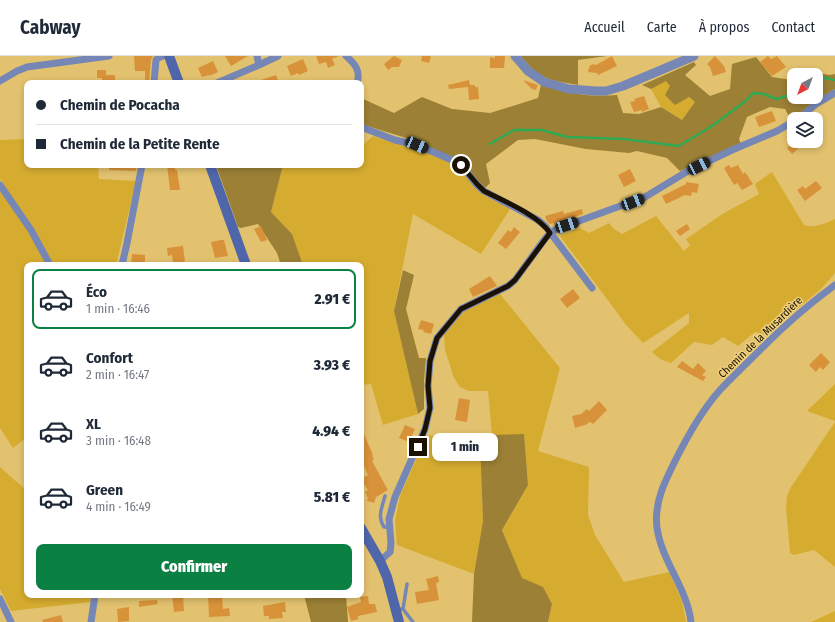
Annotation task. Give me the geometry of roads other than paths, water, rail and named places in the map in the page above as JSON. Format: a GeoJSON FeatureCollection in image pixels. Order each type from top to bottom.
{"type":"FeatureCollection","features":[{"type":"Feature","properties":{"kind":"main road"},"geometry":{"type":"LineString","coordinates":[[169,56],[179,80]]}},
{"type":"Feature","properties":{"kind":"main road"},"geometry":{"type":"LineString","coordinates":[[211,168],[245,262]]}},
{"type":"Feature","properties":{"kind":"main road"},"geometry":{"type":"LineString","coordinates":[[364,533],[380,560],[400,610],[399,622]]}},
{"type":"Feature","properties":{"kind":"street"},"geometry":{"type":"LineString","coordinates":[[0,81],[27,67],[109,56]]}},
{"type":"Feature","properties":{"kind":"street"},"geometry":{"type":"LineString","coordinates":[[154,80],[156,60],[163,56]]}},
{"type":"Feature","properties":{"kind":"street"},"geometry":{"type":"LineString","coordinates":[[257,56],[259,65]]}},
{"type":"Feature","properties":{"kind":"street"},"geometry":{"type":"LineString","coordinates":[[224,80],[278,56]]}},
{"type":"Feature","properties":{"kind":"street"},"geometry":{"type":"LineString","coordinates":[[346,56],[355,64],[359,74],[358,80]]}},
{"type":"Feature","properties":{"kind":"street"},"geometry":{"type":"LineString","coordinates":[[515,56],[528,70],[544,82],[569,89],[596,91],[606,91],[623,86],[694,56]]}},
{"type":"Feature","properties":{"kind":"street"},"geometry":{"type":"LineString","coordinates":[[806,112],[816,104],[835,93]]}},
{"type":"Feature","properties":{"kind":"street"},"geometry":{"type":"LineString","coordinates":[[380,560],[390,552],[391,543],[389,527],[396,497],[425,429],[430,408],[428,386],[430,361],[437,338],[461,309],[508,286],[515,280],[550,233],[557,229],[645,197],[688,171],[787,125]]}},
{"type":"Feature","properties":{"kind":"street"},"geometry":{"type":"LineString","coordinates":[[364,128],[395,140],[417,145],[461,165],[484,191],[538,220],[546,227],[592,288]]}},
{"type":"Feature","properties":{"kind":"street"},"geometry":{"type":"LineString","coordinates":[[123,262],[141,168]]}},
{"type":"Feature","properties":{"kind":"street"},"geometry":{"type":"LineString","coordinates":[[0,185],[31,230],[48,262]]}},
{"type":"Feature","properties":{"kind":"street","name":"Chemin de la Musardière"},"geometry":{"type":"LineString","coordinates":[[690,622],[688,607],[669,565],[657,528],[659,499],[665,481],[680,452],[703,414],[720,391],[792,319],[813,301],[835,286]]}},
{"type":"Feature","properties":{"kind":"street"},"geometry":{"type":"LineString","coordinates":[[91,622],[95,598]]}},
{"type":"Feature","properties":{"kind":"street"},"geometry":{"type":"LineString","coordinates":[[0,599],[11,622]]}},
{"type":"Feature","properties":{"kind":"lane"},"geometry":{"type":"LineString","coordinates":[[385,496],[379,517],[384,527],[389,527]]}},
{"type":"Feature","properties":{"kind":"lane"},"geometry":{"type":"LineString","coordinates":[[407,584],[400,610],[413,622]]}},
{"type":"Feature","properties":{"kind":"waterway"},"geometry":{"type":"LineString","coordinates":[[823,77],[835,80]]}},
{"type":"Feature","properties":{"kind":"waterway"},"geometry":{"type":"LineString","coordinates":[[490,144],[514,130],[542,130],[567,137],[624,139],[679,146],[712,126],[747,100],[753,93],[764,94],[776,99],[787,96]]}}]}
